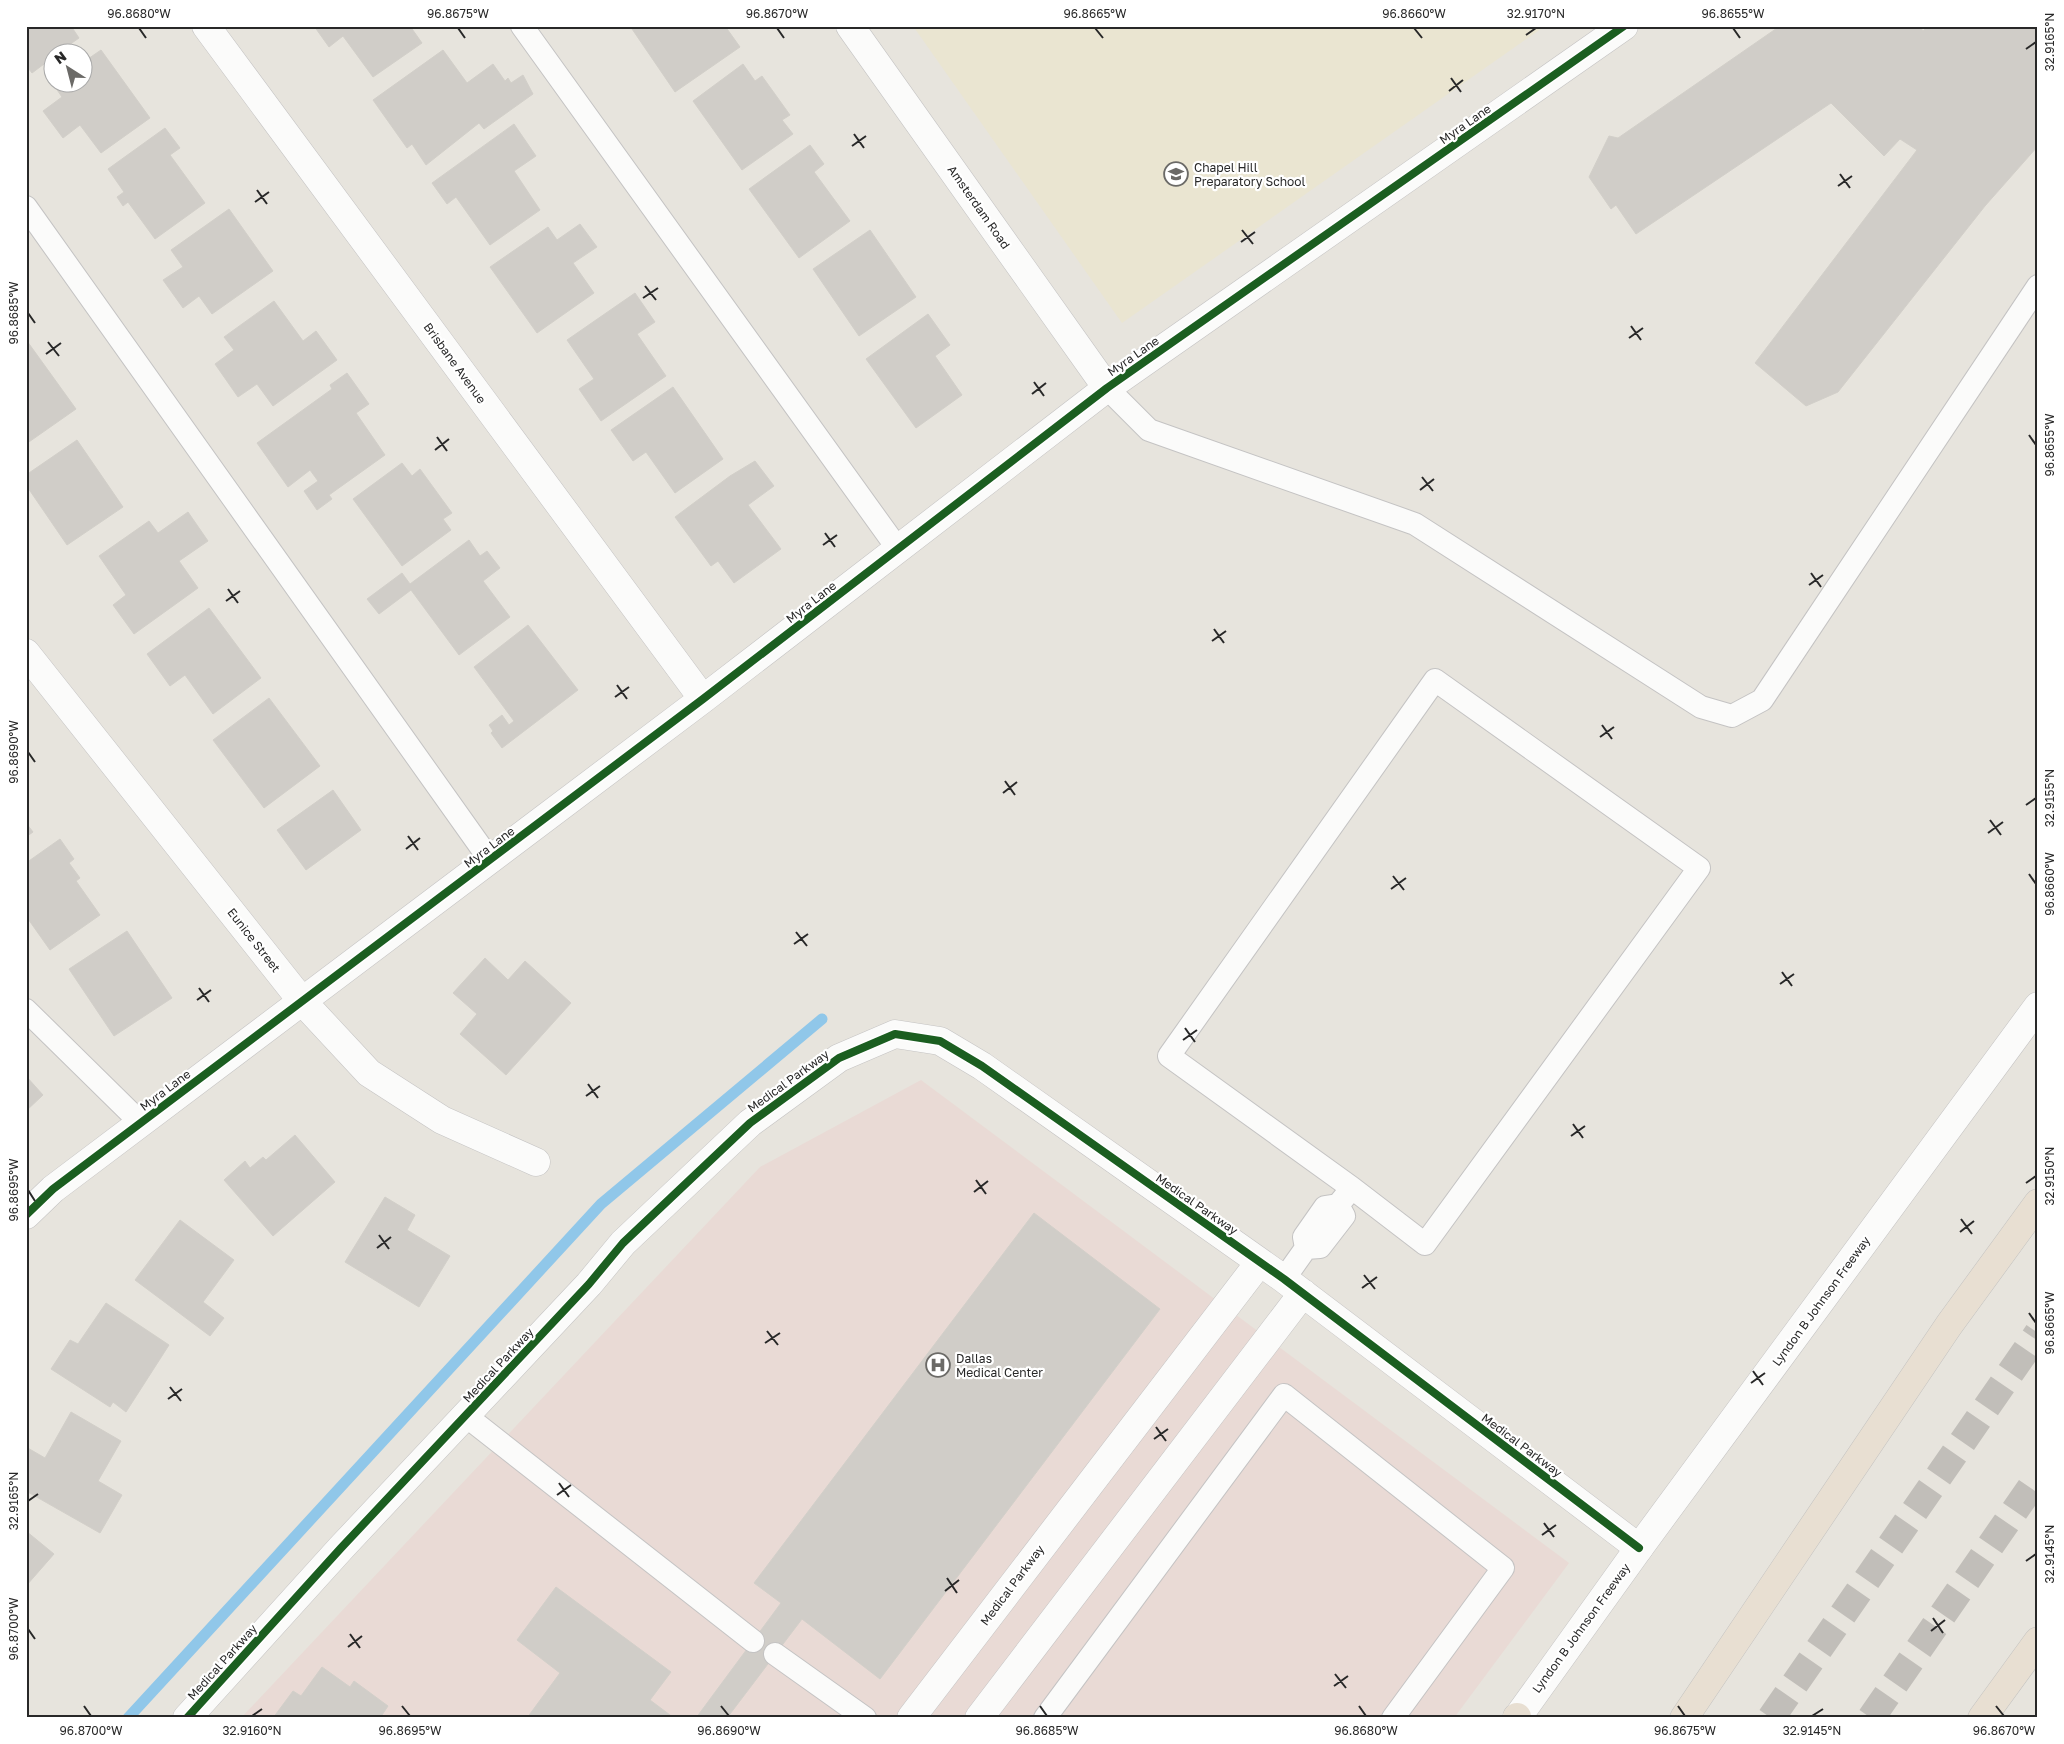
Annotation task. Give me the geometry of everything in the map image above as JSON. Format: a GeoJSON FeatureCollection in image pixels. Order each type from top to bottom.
{"type":"FeatureCollection","features":[{"type":"Feature","properties":{"kind":"highway"},"geometry":{"type":"LineString","coordinates":[[1684,1718],[1949,1325],[2038,1203]]}},
{"type":"Feature","properties":{"kind":"highway"},"geometry":{"type":"LineString","coordinates":[[1982,1718],[2038,1641]]}},
{"type":"Feature","properties":{"kind":"street","name":"Brisbane Avenue"},"geometry":{"type":"LineString","coordinates":[[206,26],[703,699]]}},
{"type":"Feature","properties":{"kind":"street","name":"Amsterdam Road"},"geometry":{"type":"LineString","coordinates":[[850,26],[1107,388]]}},
{"type":"Feature","properties":{"kind":"street","name":"Myra Lane"},"geometry":{"type":"LineString","coordinates":[[26,1215],[54,1189],[703,699],[1107,388],[1624,26]]}},
{"type":"Feature","properties":{"kind":"street","name":"Eunice Street"},"geometry":{"type":"LineString","coordinates":[[26,653],[302,1001],[369,1073],[442,1120],[536,1162]]}},
{"type":"Feature","properties":{"kind":"street","name":"Lyndon B Johnson Freeway"},"geometry":{"type":"LineString","coordinates":[[1517,1718],[1639,1548],[2038,1006]]}},
{"type":"Feature","properties":{"kind":"street","name":"Medical Parkway"},"geometry":{"type":"LineString","coordinates":[[187,1718],[341,1548],[589,1284],[623,1243],[750,1123],[839,1058],[894,1034],[940,1041],[982,1066],[1294,1286],[1639,1548]]}},
{"type":"Feature","properties":{"kind":"street","name":"Medical Parkway"},"geometry":{"type":"LineString","coordinates":[[911,1718],[1260,1262]]}},
{"type":"Feature","properties":{"kind":"street"},"geometry":{"type":"LineString","coordinates":[[979,1718],[1294,1286]]}},
{"type":"Feature","properties":{"kind":"lane"},"geometry":{"type":"LineString","coordinates":[[522,26],[898,549]]}},
{"type":"Feature","properties":{"kind":"lane"},"geometry":{"type":"LineString","coordinates":[[26,207],[490,860]]}},
{"type":"Feature","properties":{"kind":"lane"},"geometry":{"type":"LineString","coordinates":[[1107,388],[1149,430],[1415,524],[1701,707],[1732,716],[1762,700],[2038,286]]}},
{"type":"Feature","properties":{"kind":"lane"},"geometry":{"type":"LineString","coordinates":[[1435,680],[1699,868],[1425,1244],[1345,1197],[1169,1056],[1435,680]]}},
{"type":"Feature","properties":{"kind":"lane"},"geometry":{"type":"LineString","coordinates":[[26,1010],[141,1123]]}},
{"type":"Feature","properties":{"kind":"lane"},"geometry":{"type":"LineString","coordinates":[[1294,1286],[1306,1248],[1320,1247],[1344,1216],[1345,1197]]}},
{"type":"Feature","properties":{"kind":"lane"},"geometry":{"type":"LineString","coordinates":[[1045,1718],[1284,1395],[1503,1568],[1393,1718]]}},
{"type":"Feature","properties":{"kind":"lane"},"geometry":{"type":"LineString","coordinates":[[466,1416],[753,1641]]}},
{"type":"Feature","properties":{"kind":"lane"},"geometry":{"type":"LineString","coordinates":[[775,1654],[865,1718]]}},
{"type":"Feature","properties":{"kind":"shaded area","name":"Chapel Hill Preparatory School"},"geometry":{"type":"Polygon","coordinates":[[[913,26],[1545,26],[1122,323],[913,26]]]}},
{"type":"Feature","properties":{"kind":"shaded area","name":"Dallas Medical Center"},"geometry":{"type":"Polygon","coordinates":[[[921,1080],[1569,1563],[1454,1718],[241,1718],[760,1167],[921,1080]]]}},
{"type":"Feature","properties":{"kind":"building"},"geometry":{"type":"Polygon","coordinates":[[[26,26],[71,26],[79,38],[73,42],[42,42],[42,66],[32,73],[26,65],[26,26]]]}},
{"type":"Feature","properties":{"kind":"building"},"geometry":{"type":"Polygon","coordinates":[[[314,26],[410,26],[422,43],[373,77],[343,36],[329,47],[314,26]]]}},
{"type":"Feature","properties":{"kind":"building"},"geometry":{"type":"Polygon","coordinates":[[[630,26],[704,26],[706,28],[709,26],[725,26],[740,47],[675,92],[630,26]]]}},
{"type":"Feature","properties":{"kind":"building"},"geometry":{"type":"Polygon","coordinates":[[[1780,26],[1919,26],[1923,31],[1928,26],[2038,26],[2038,146],[1985,206],[1838,392],[1806,406],[1755,363],[1917,150],[1900,139],[1884,156],[1831,103],[1636,234],[1616,205],[1611,209],[1589,177],[1609,136],[1618,138],[1780,26]]]}},
{"type":"Feature","properties":{"kind":"building"},"geometry":{"type":"Polygon","coordinates":[[[101,50],[150,118],[101,153],[80,125],[63,138],[43,111],[62,97],[59,92],[92,92],[92,56],[101,50]]]}},
{"type":"Feature","properties":{"kind":"building"},"geometry":{"type":"Polygon","coordinates":[[[443,50],[467,83],[493,64],[505,81],[508,78],[511,83],[523,75],[533,94],[484,129],[479,123],[426,165],[412,144],[407,148],[373,100],[443,50]]]}},
{"type":"Feature","properties":{"kind":"building"},"geometry":{"type":"Polygon","coordinates":[[[743,64],[755,81],[762,76],[790,115],[782,120],[793,134],[742,170],[693,101],[743,64]]]}},
{"type":"Feature","properties":{"kind":"building"},"geometry":{"type":"Polygon","coordinates":[[[514,124],[536,156],[514,171],[540,210],[490,245],[456,197],[447,204],[432,183],[514,124]]]}},
{"type":"Feature","properties":{"kind":"building"},"geometry":{"type":"Polygon","coordinates":[[[165,128],[180,148],[170,155],[205,203],[155,239],[128,202],[123,206],[117,197],[124,192],[108,169],[165,128]]]}},
{"type":"Feature","properties":{"kind":"building"},"geometry":{"type":"Polygon","coordinates":[[[810,145],[824,164],[814,172],[850,221],[799,258],[749,189],[810,145]]]}},
{"type":"Feature","properties":{"kind":"building"},"geometry":{"type":"Polygon","coordinates":[[[229,209],[273,271],[212,314],[199,296],[183,308],[163,280],[183,267],[171,250],[229,209]]]}},
{"type":"Feature","properties":{"kind":"building"},"geometry":{"type":"Polygon","coordinates":[[[580,224],[597,247],[573,263],[594,293],[537,333],[490,267],[548,227],[557,240],[580,224]]]}},
{"type":"Feature","properties":{"kind":"building"},"geometry":{"type":"Polygon","coordinates":[[[870,230],[916,297],[859,336],[813,269],[870,230]]]}},
{"type":"Feature","properties":{"kind":"building"},"geometry":{"type":"Polygon","coordinates":[[[635,293],[655,322],[637,334],[666,376],[601,421],[579,389],[594,379],[567,340],[635,293]]]}},
{"type":"Feature","properties":{"kind":"building"},"geometry":{"type":"Polygon","coordinates":[[[274,301],[303,341],[316,331],[337,360],[273,406],[257,384],[238,397],[215,364],[234,350],[224,337],[274,301]]]}},
{"type":"Feature","properties":{"kind":"building"},"geometry":{"type":"Polygon","coordinates":[[[928,314],[950,345],[935,356],[962,395],[916,428],[866,359],[928,314]]]}},
{"type":"Feature","properties":{"kind":"building"},"geometry":{"type":"Polygon","coordinates":[[[26,342],[76,409],[26,444],[26,342]]]}},
{"type":"Feature","properties":{"kind":"building"},"geometry":{"type":"Polygon","coordinates":[[[347,373],[369,404],[356,413],[385,455],[329,495],[332,499],[317,510],[304,491],[318,481],[310,470],[288,487],[257,443],[332,389],[330,385],[347,373]]]}},
{"type":"Feature","properties":{"kind":"building"},"geometry":{"type":"Polygon","coordinates":[[[673,387],[723,459],[675,493],[646,452],[633,461],[611,430],[673,387]]]}},
{"type":"Feature","properties":{"kind":"building"},"geometry":{"type":"Polygon","coordinates":[[[77,440],[123,507],[67,545],[26,485],[26,475],[77,440]]]}},
{"type":"Feature","properties":{"kind":"building"},"geometry":{"type":"Polygon","coordinates":[[[755,461],[774,486],[748,505],[781,549],[734,583],[718,561],[711,566],[675,517],[730,476],[755,461]]]}},
{"type":"Feature","properties":{"kind":"building"},"geometry":{"type":"Polygon","coordinates":[[[402,463],[412,476],[420,469],[452,513],[443,519],[451,530],[402,566],[353,499],[402,463]]]}},
{"type":"Feature","properties":{"kind":"building"},"geometry":{"type":"Polygon","coordinates":[[[188,512],[208,541],[179,561],[198,588],[134,634],[113,605],[126,595],[99,556],[149,521],[158,533],[188,512]]]}},
{"type":"Feature","properties":{"kind":"building"},"geometry":{"type":"Polygon","coordinates":[[[469,540],[480,556],[487,551],[500,568],[483,581],[510,617],[459,655],[411,590],[379,614],[367,599],[402,573],[410,584],[469,540]]]}},
{"type":"Feature","properties":{"kind":"building"},"geometry":{"type":"Polygon","coordinates":[[[209,608],[261,678],[213,714],[185,675],[170,686],[147,654],[209,608]]]}},
{"type":"Feature","properties":{"kind":"building"},"geometry":{"type":"Polygon","coordinates":[[[528,625],[578,690],[502,748],[491,733],[493,731],[489,725],[502,715],[509,725],[514,721],[474,667],[528,625]]]}},
{"type":"Feature","properties":{"kind":"building"},"geometry":{"type":"Polygon","coordinates":[[[269,698],[320,766],[264,808],[213,740],[269,698]]]}},
{"type":"Feature","properties":{"kind":"building"},"geometry":{"type":"Polygon","coordinates":[[[333,790],[361,830],[306,870],[277,830],[333,790]]]}},
{"type":"Feature","properties":{"kind":"building"},"geometry":{"type":"Polygon","coordinates":[[[26,823],[33,832],[26,837],[26,823]]]}},
{"type":"Feature","properties":{"kind":"building"},"geometry":{"type":"Polygon","coordinates":[[[60,839],[74,859],[69,863],[80,878],[76,881],[100,915],[50,950],[26,916],[26,863],[60,839]]]}},
{"type":"Feature","properties":{"kind":"building"},"geometry":{"type":"Polygon","coordinates":[[[127,931],[172,998],[114,1036],[69,969],[127,931]]]}},
{"type":"Feature","properties":{"kind":"building"},"geometry":{"type":"Polygon","coordinates":[[[485,958],[508,980],[525,961],[571,1003],[506,1075],[460,1034],[477,1014],[453,993],[485,958]]]}},
{"type":"Feature","properties":{"kind":"building"},"geometry":{"type":"Polygon","coordinates":[[[26,1076],[43,1095],[26,1111],[26,1076]]]}},
{"type":"Feature","properties":{"kind":"building"},"geometry":{"type":"Polygon","coordinates":[[[295,1135],[335,1182],[273,1236],[224,1180],[245,1161],[250,1168],[263,1157],[266,1160],[295,1135]]]}},
{"type":"Feature","properties":{"kind":"building"},"geometry":{"type":"Polygon","coordinates":[[[385,1197],[415,1215],[407,1230],[450,1256],[419,1307],[345,1262],[385,1197]]]}},
{"type":"Feature","properties":{"kind":"building"},"geometry":{"type":"Polygon","coordinates":[[[1034,1213],[1160,1309],[880,1679],[802,1619],[727,1718],[696,1718],[781,1603],[754,1583],[1034,1213]]]}},
{"type":"Feature","properties":{"kind":"building"},"geometry":{"type":"Polygon","coordinates":[[[180,1220],[234,1260],[203,1302],[224,1318],[210,1336],[135,1280],[180,1220]]]}},
{"type":"Feature","properties":{"kind":"building"},"geometry":{"type":"Polygon","coordinates":[[[106,1303],[169,1345],[126,1412],[113,1402],[110,1407],[51,1369],[70,1340],[78,1344],[106,1303]]]}},
{"type":"Feature","properties":{"kind":"building"},"geometry":{"type":"Polygon","coordinates":[[[71,1412],[121,1441],[98,1481],[122,1495],[100,1533],[26,1491],[26,1447],[45,1458],[71,1412]]]}},
{"type":"Feature","properties":{"kind":"building"},"geometry":{"type":"Polygon","coordinates":[[[26,1531],[54,1554],[26,1586],[26,1531]]]}},
{"type":"Feature","properties":{"kind":"building"},"geometry":{"type":"Polygon","coordinates":[[[556,1587],[671,1672],[650,1700],[674,1718],[527,1718],[560,1673],[517,1640],[556,1587]]]}},
{"type":"Feature","properties":{"kind":"building"},"geometry":{"type":"Polygon","coordinates":[[[322,1667],[350,1687],[354,1681],[388,1706],[380,1718],[273,1718],[293,1691],[301,1696],[322,1667]]]}},
{"type":"Feature","properties":{"kind":"waterway"},"geometry":{"type":"LineString","coordinates":[[128,1718],[601,1204],[822,1019]]}},
{"type":"Feature","properties":{"kind":"tunnel"},"geometry":{"type":"LineString","coordinates":[[1771,1718],[2038,1333]]}},
{"type":"Feature","properties":{"kind":"tunnel"},"geometry":{"type":"LineString","coordinates":[[1871,1718],[2038,1477]]}},
{"type":"Feature","properties":{"kind":"cycle path"},"geometry":{"type":"LineString","coordinates":[[26,1215],[53,1189],[703,699],[1107,388],[1624,26]]}},
{"type":"Feature","properties":{"kind":"cycle path"},"geometry":{"type":"LineString","coordinates":[[187,1718],[341,1548],[589,1284],[623,1243],[750,1123],[839,1058],[895,1034],[940,1041],[982,1066],[1284,1279],[1639,1548]]}},
{"type":"Feature","properties":{"kind":"place","name":"Chapel Hill Preparatory School"},"geometry":{"type":"Point","coordinates":[1176,174]}},
{"type":"Feature","properties":{"kind":"place","name":"Dallas Medical Center"},"geometry":{"type":"Point","coordinates":[938,1365]}}]}
